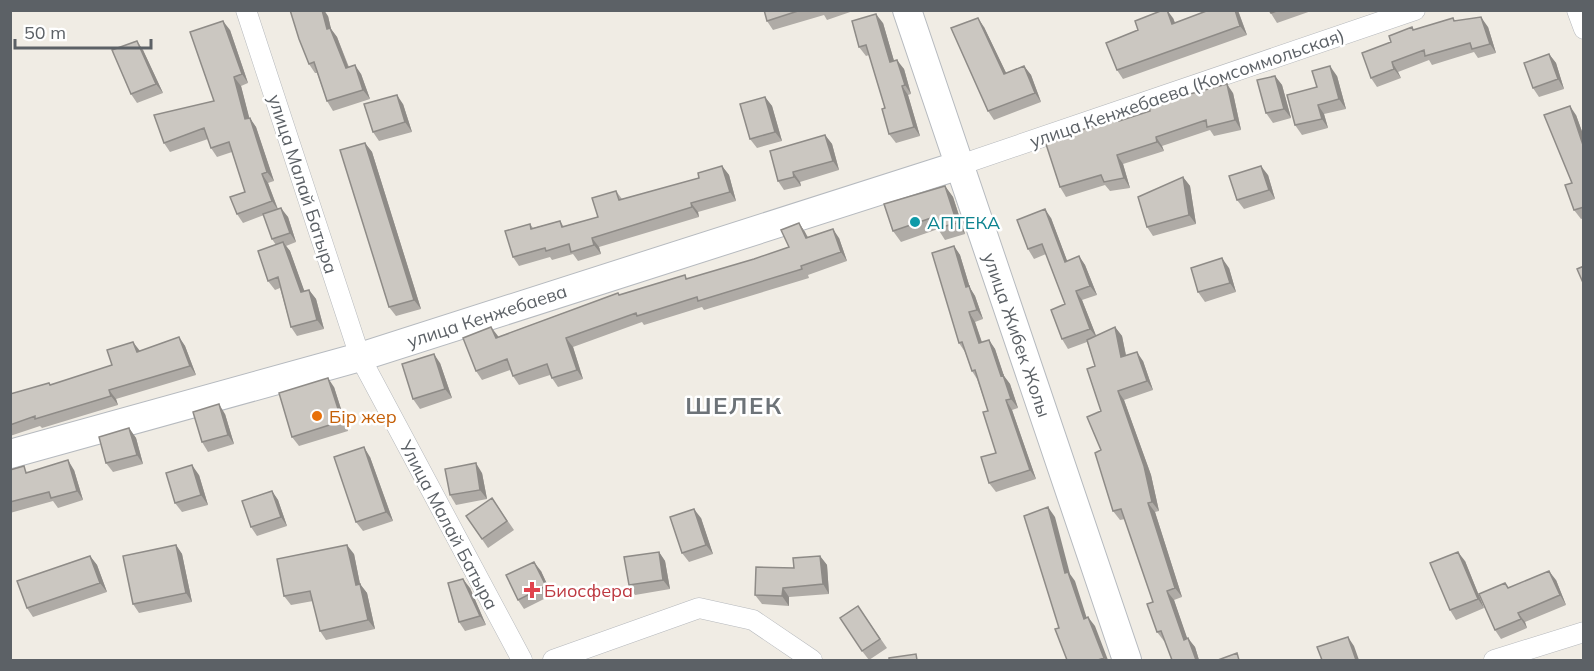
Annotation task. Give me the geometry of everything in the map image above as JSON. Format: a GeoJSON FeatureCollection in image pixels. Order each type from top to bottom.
{"type":"FeatureCollection","features":[{"type":"Feature","properties":{"kind":"street","name":"улица Малай Батыра"},"geometry":{"type":"LineString","coordinates":[[246,10],[360,357]]}},
{"type":"Feature","properties":{"kind":"street","name":"улица Жибек Жолы"},"geometry":{"type":"LineString","coordinates":[[907,10],[1127,660]]}},
{"type":"Feature","properties":{"kind":"street","name":"улица Кенжебаева (Комсоммольская)"},"geometry":{"type":"LineString","coordinates":[[960,165],[1415,10]]}},
{"type":"Feature","properties":{"kind":"street"},"geometry":{"type":"LineString","coordinates":[[1577,10],[1584,29]]}},
{"type":"Feature","properties":{"kind":"street","name":"улица Кенжебаева"},"geometry":{"type":"LineString","coordinates":[[10,454],[360,357],[960,165]]}},
{"type":"Feature","properties":{"kind":"street","name":"Улица Малай Батыра"},"geometry":{"type":"LineString","coordinates":[[360,357],[522,660]]}},
{"type":"Feature","properties":{"kind":"street"},"geometry":{"type":"LineString","coordinates":[[553,660],[699,608],[753,620],[812,660]]}},
{"type":"Feature","properties":{"kind":"street"},"geometry":{"type":"LineString","coordinates":[[1494,660],[1584,632]]}},
{"type":"Feature","properties":{"kind":"building"},"geometry":{"type":"Polygon","coordinates":[[[290,10],[322,10],[327,29],[330,28],[346,68],[355,65],[363,90],[327,101],[314,62],[309,64],[290,10]]]}},
{"type":"Feature","properties":{"kind":"building"},"geometry":{"type":"Polygon","coordinates":[[[764,10],[801,10],[767,21],[764,10]]]}},
{"type":"Feature","properties":{"kind":"building"},"geometry":{"type":"Polygon","coordinates":[[[1167,10],[1172,24],[1209,10],[1235,10],[1240,26],[1117,70],[1106,43],[1138,30],[1135,21],[1167,10]]]}},
{"type":"Feature","properties":{"kind":"building"},"geometry":{"type":"Polygon","coordinates":[[[876,14],[890,62],[897,60],[914,127],[889,134],[882,109],[885,108],[866,45],[859,47],[852,21],[876,14]]]}},
{"type":"Feature","properties":{"kind":"building"},"geometry":{"type":"Polygon","coordinates":[[[1481,17],[1490,44],[1472,49],[1470,43],[1425,56],[1424,50],[1392,62],[1394,69],[1371,78],[1362,53],[1391,42],[1389,36],[1412,27],[1413,30],[1453,18],[1454,21],[1481,17]]]}},
{"type":"Feature","properties":{"kind":"building"},"geometry":{"type":"Polygon","coordinates":[[[978,18],[1004,74],[1024,66],[1035,93],[988,111],[951,28],[978,18]]]}},
{"type":"Feature","properties":{"kind":"building"},"geometry":{"type":"Polygon","coordinates":[[[223,21],[242,74],[234,77],[245,119],[250,118],[267,172],[262,174],[272,201],[237,214],[230,197],[245,192],[229,142],[211,148],[204,128],[164,143],[154,115],[214,101],[190,32],[223,21]]]}},
{"type":"Feature","properties":{"kind":"building"},"geometry":{"type":"Polygon","coordinates":[[[137,41],[156,84],[131,94],[112,50],[137,41]]]}},
{"type":"Feature","properties":{"kind":"building"},"geometry":{"type":"Polygon","coordinates":[[[1549,54],[1558,79],[1533,88],[1524,63],[1549,54]]]}},
{"type":"Feature","properties":{"kind":"building"},"geometry":{"type":"Polygon","coordinates":[[[1330,66],[1339,99],[1318,105],[1322,119],[1295,125],[1287,95],[1317,87],[1312,71],[1330,66]]]}},
{"type":"Feature","properties":{"kind":"building"},"geometry":{"type":"Polygon","coordinates":[[[1275,76],[1284,109],[1266,113],[1257,80],[1275,76]]]}},
{"type":"Feature","properties":{"kind":"building"},"geometry":{"type":"Polygon","coordinates":[[[1227,84],[1235,120],[1207,127],[1206,120],[1156,137],[1157,142],[1117,155],[1124,178],[1104,182],[1101,175],[1060,187],[1044,138],[1077,126],[1078,131],[1118,118],[1119,121],[1150,111],[1149,105],[1227,84]]]}},
{"type":"Feature","properties":{"kind":"building"},"geometry":{"type":"Polygon","coordinates":[[[397,95],[405,122],[373,132],[364,104],[397,95]]]}},
{"type":"Feature","properties":{"kind":"building"},"geometry":{"type":"Polygon","coordinates":[[[765,97],[775,132],[750,139],[740,104],[765,97]]]}},
{"type":"Feature","properties":{"kind":"building"},"geometry":{"type":"Polygon","coordinates":[[[1570,106],[1584,148],[1584,207],[1574,210],[1565,185],[1572,183],[1544,115],[1570,106]]]}},
{"type":"Feature","properties":{"kind":"building"},"geometry":{"type":"Polygon","coordinates":[[[825,135],[833,161],[793,172],[794,177],[778,181],[770,151],[825,135]]]}},
{"type":"Feature","properties":{"kind":"building"},"geometry":{"type":"Polygon","coordinates":[[[365,143],[414,300],[389,307],[340,150],[365,143]]]}},
{"type":"Feature","properties":{"kind":"building"},"geometry":{"type":"Polygon","coordinates":[[[722,166],[730,192],[691,203],[692,207],[592,238],[594,245],[571,252],[569,244],[513,257],[505,231],[530,224],[531,229],[560,221],[562,227],[598,217],[592,198],[616,191],[619,200],[699,178],[698,173],[722,166]]]}},
{"type":"Feature","properties":{"kind":"building"},"geometry":{"type":"Polygon","coordinates":[[[1261,166],[1269,190],[1237,200],[1229,176],[1261,166]]]}},
{"type":"Feature","properties":{"kind":"building"},"geometry":{"type":"Polygon","coordinates":[[[1183,177],[1189,215],[1147,227],[1138,197],[1183,177]]]}},
{"type":"Feature","properties":{"kind":"building"},"geometry":{"type":"Polygon","coordinates":[[[945,186],[957,223],[938,228],[934,217],[893,231],[884,204],[945,186]]]}},
{"type":"Feature","properties":{"kind":"building"},"geometry":{"type":"Polygon","coordinates":[[[281,208],[290,233],[272,239],[263,214],[281,208]]]}},
{"type":"Feature","properties":{"kind":"building"},"geometry":{"type":"Polygon","coordinates":[[[1045,209],[1065,262],[1079,256],[1090,286],[1076,291],[1090,329],[1062,339],[1051,310],[1065,304],[1042,244],[1028,249],[1017,220],[1045,209]]]}},
{"type":"Feature","properties":{"kind":"building"},"geometry":{"type":"Polygon","coordinates":[[[799,223],[806,238],[833,229],[841,252],[801,266],[802,269],[698,301],[697,297],[637,316],[636,313],[566,338],[577,370],[552,378],[547,364],[513,376],[507,359],[476,371],[463,338],[491,327],[496,338],[618,293],[619,295],[685,275],[686,279],[754,259],[789,247],[781,230],[799,223]]]}},
{"type":"Feature","properties":{"kind":"building"},"geometry":{"type":"Polygon","coordinates":[[[283,242],[301,292],[309,290],[317,320],[291,327],[278,277],[268,281],[258,251],[283,242]]]}},
{"type":"Feature","properties":{"kind":"building"},"geometry":{"type":"Polygon","coordinates":[[[954,246],[966,287],[969,286],[977,310],[969,312],[979,343],[989,340],[1011,399],[1006,400],[1030,470],[989,483],[981,457],[996,453],[983,412],[988,411],[975,370],[972,371],[962,342],[959,343],[932,253],[954,246]]]}},
{"type":"Feature","properties":{"kind":"building"},"geometry":{"type":"Polygon","coordinates":[[[1222,258],[1230,283],[1198,292],[1191,268],[1222,258]]]}},
{"type":"Feature","properties":{"kind":"building"},"geometry":{"type":"Polygon","coordinates":[[[1584,266],[1584,285],[1577,269],[1584,266]]]}},
{"type":"Feature","properties":{"kind":"building"},"geometry":{"type":"Polygon","coordinates":[[[1115,327],[1121,357],[1137,352],[1147,381],[1118,391],[1144,466],[1152,502],[1148,503],[1175,588],[1167,591],[1184,640],[1188,638],[1196,660],[1172,660],[1161,631],[1157,632],[1147,604],[1153,602],[1121,509],[1113,511],[1095,453],[1101,450],[1087,417],[1101,411],[1087,369],[1095,366],[1087,340],[1115,327]]]}},
{"type":"Feature","properties":{"kind":"building"},"geometry":{"type":"Polygon","coordinates":[[[179,337],[190,366],[109,390],[111,396],[10,425],[10,394],[49,383],[50,385],[112,365],[107,350],[133,342],[137,352],[179,337]]]}},
{"type":"Feature","properties":{"kind":"building"},"geometry":{"type":"Polygon","coordinates":[[[434,354],[445,389],[413,399],[402,364],[434,354]]]}},
{"type":"Feature","properties":{"kind":"building","name":"Бір жер"},"geometry":{"type":"Polygon","coordinates":[[[328,378],[342,421],[292,437],[279,393],[328,378]]]}},
{"type":"Feature","properties":{"kind":"building"},"geometry":{"type":"Polygon","coordinates":[[[219,404],[228,435],[202,442],[193,412],[219,404]]]}},
{"type":"Feature","properties":{"kind":"building"},"geometry":{"type":"Polygon","coordinates":[[[129,428],[137,455],[106,463],[99,437],[129,428]]]}},
{"type":"Feature","properties":{"kind":"building"},"geometry":{"type":"Polygon","coordinates":[[[364,447],[386,512],[356,522],[334,457],[364,447]]]}},
{"type":"Feature","properties":{"kind":"building"},"geometry":{"type":"Polygon","coordinates":[[[68,460],[77,491],[51,498],[49,492],[10,502],[10,470],[24,466],[26,473],[68,460]]]}},
{"type":"Feature","properties":{"kind":"building"},"geometry":{"type":"Polygon","coordinates":[[[476,463],[480,490],[450,495],[445,469],[476,463]]]}},
{"type":"Feature","properties":{"kind":"building"},"geometry":{"type":"Polygon","coordinates":[[[192,465],[201,495],[175,503],[166,473],[192,465]]]}},
{"type":"Feature","properties":{"kind":"building"},"geometry":{"type":"Polygon","coordinates":[[[272,491],[281,517],[251,527],[242,501],[272,491]]]}},
{"type":"Feature","properties":{"kind":"building"},"geometry":{"type":"Polygon","coordinates":[[[492,498],[507,521],[482,539],[466,516],[492,498]]]}},
{"type":"Feature","properties":{"kind":"building"},"geometry":{"type":"Polygon","coordinates":[[[1048,507],[1065,573],[1068,572],[1084,619],[1088,617],[1104,658],[1067,660],[1055,629],[1059,628],[1024,516],[1048,507]]]}},
{"type":"Feature","properties":{"kind":"building"},"geometry":{"type":"Polygon","coordinates":[[[694,509],[706,545],[682,553],[670,517],[694,509]]]}},
{"type":"Feature","properties":{"kind":"building"},"geometry":{"type":"Polygon","coordinates":[[[176,545],[186,593],[133,604],[123,556],[176,545]]]}},
{"type":"Feature","properties":{"kind":"building"},"geometry":{"type":"Polygon","coordinates":[[[347,545],[356,585],[360,584],[368,620],[320,631],[310,591],[284,596],[277,559],[347,545]]]}},
{"type":"Feature","properties":{"kind":"building"},"geometry":{"type":"Polygon","coordinates":[[[659,552],[663,580],[629,585],[624,557],[659,552]]]}},
{"type":"Feature","properties":{"kind":"building"},"geometry":{"type":"Polygon","coordinates":[[[1458,552],[1478,599],[1450,610],[1430,563],[1458,552]]]}},
{"type":"Feature","properties":{"kind":"building"},"geometry":{"type":"Polygon","coordinates":[[[90,556],[100,583],[27,608],[17,581],[90,556]]]}},
{"type":"Feature","properties":{"kind":"building"},"geometry":{"type":"Polygon","coordinates":[[[820,556],[823,584],[783,588],[782,596],[755,595],[756,567],[794,568],[793,558],[820,556]]]}},
{"type":"Feature","properties":{"kind":"building"},"geometry":{"type":"Polygon","coordinates":[[[534,562],[546,586],[518,600],[506,575],[534,562]]]}},
{"type":"Feature","properties":{"kind":"building"},"geometry":{"type":"Polygon","coordinates":[[[1549,571],[1560,595],[1518,613],[1521,619],[1495,630],[1479,594],[1505,583],[1508,588],[1549,571]]]}},
{"type":"Feature","properties":{"kind":"building"},"geometry":{"type":"Polygon","coordinates":[[[463,579],[480,616],[459,622],[448,583],[463,579]]]}},
{"type":"Feature","properties":{"kind":"building"},"geometry":{"type":"Polygon","coordinates":[[[858,606],[880,639],[862,651],[840,618],[858,606]]]}},
{"type":"Feature","properties":{"kind":"building"},"geometry":{"type":"Polygon","coordinates":[[[1348,637],[1356,660],[1322,660],[1317,647],[1348,637]]]}},
{"type":"Feature","properties":{"kind":"building"},"geometry":{"type":"Polygon","coordinates":[[[1237,653],[1239,660],[1218,660],[1237,653]]]}},
{"type":"Feature","properties":{"kind":"building"},"geometry":{"type":"Polygon","coordinates":[[[916,654],[917,660],[889,660],[889,658],[916,654]]]}},
{"type":"Feature","properties":{"kind":"place","name":"АПТЕКА"},"geometry":{"type":"Point","coordinates":[915,222]}},
{"type":"Feature","properties":{"kind":"place","name":"Бір жер"},"geometry":{"type":"Point","coordinates":[317,416]}},
{"type":"Feature","properties":{"kind":"place","name":"Биосфера"},"geometry":{"type":"Point","coordinates":[532,590]}},
{"type":"Feature","properties":{"kind":"district","name":"ШЕЛЕК"},"geometry":{"type":"Point","coordinates":[734,405]}}]}
